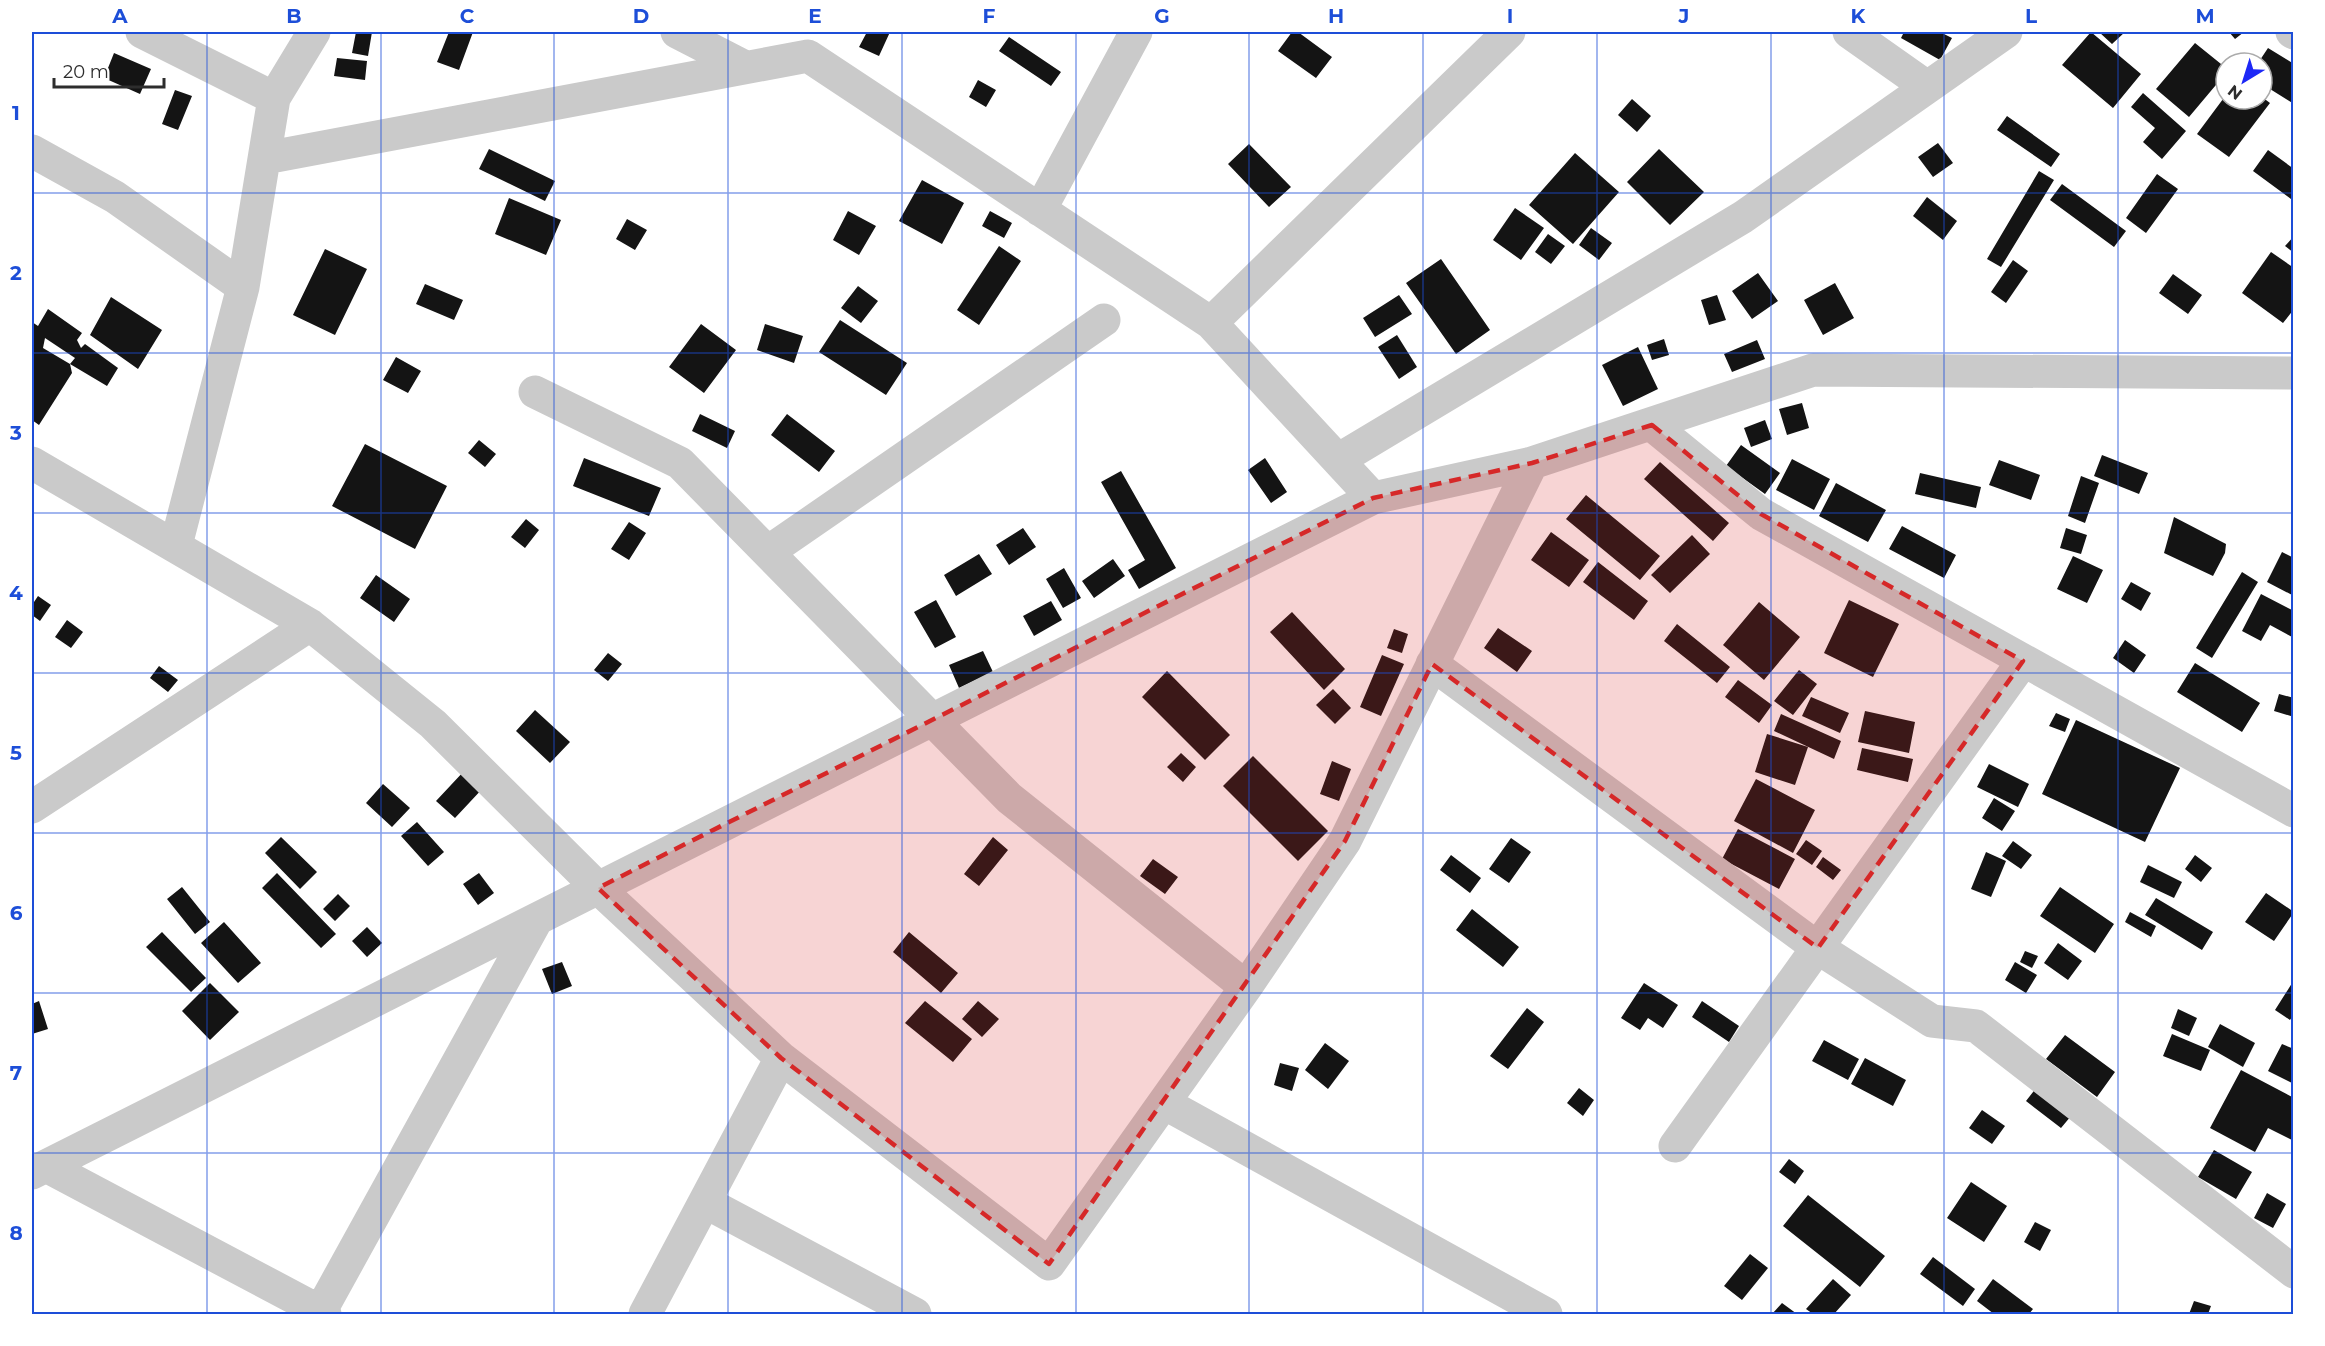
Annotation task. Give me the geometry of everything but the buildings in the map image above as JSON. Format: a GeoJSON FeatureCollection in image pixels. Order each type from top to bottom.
{"type":"FeatureCollection","features":[{"type":"Feature","properties":{"kind":"street"},"geometry":{"type":"LineString","coordinates":[[142,32],[274,98]]}},
{"type":"Feature","properties":{"kind":"street"},"geometry":{"type":"LineString","coordinates":[[176,545],[243,287],[274,98],[314,32]]}},
{"type":"Feature","properties":{"kind":"street"},"geometry":{"type":"LineString","coordinates":[[677,32],[745,67]]}},
{"type":"Feature","properties":{"kind":"street"},"geometry":{"type":"LineString","coordinates":[[1040,210],[1136,32]]}},
{"type":"Feature","properties":{"kind":"street"},"geometry":{"type":"LineString","coordinates":[[1211,323],[1509,32]]}},
{"type":"Feature","properties":{"kind":"street"},"geometry":{"type":"LineString","coordinates":[[1849,32],[1928,87]]}},
{"type":"Feature","properties":{"kind":"street"},"geometry":{"type":"LineString","coordinates":[[1338,460],[1743,217],[2006,32]]}},
{"type":"Feature","properties":{"kind":"street"},"geometry":{"type":"LineString","coordinates":[[265,158],[745,67],[814,44],[1040,210],[1211,323],[1373,498]]}},
{"type":"Feature","properties":{"kind":"street"},"geometry":{"type":"LineString","coordinates":[[32,152],[115,197],[243,287]]}},
{"type":"Feature","properties":{"kind":"street"},"geometry":{"type":"LineString","coordinates":[[768,552],[1104,320]]}},
{"type":"Feature","properties":{"kind":"street"},"geometry":{"type":"LineString","coordinates":[[39,1170],[1373,498],[1532,464],[1813,370],[2294,373]]}},
{"type":"Feature","properties":{"kind":"street"},"geometry":{"type":"LineString","coordinates":[[536,392],[680,463],[931,721],[1010,798],[1246,987]]}},
{"type":"Feature","properties":{"kind":"street"},"geometry":{"type":"LineString","coordinates":[[1652,425],[1761,514],[2294,812]]}},
{"type":"Feature","properties":{"kind":"street"},"geometry":{"type":"LineString","coordinates":[[32,463],[310,625],[433,724],[598,888],[781,1058],[1049,1264],[1246,987],[1345,841],[1532,464]]}},
{"type":"Feature","properties":{"kind":"street"},"geometry":{"type":"LineString","coordinates":[[32,807],[310,625]]}},
{"type":"Feature","properties":{"kind":"street"},"geometry":{"type":"LineString","coordinates":[[1675,1146],[2023,661]]}},
{"type":"Feature","properties":{"kind":"street"},"geometry":{"type":"LineString","coordinates":[[1432,664],[1818,948],[1932,1021],[1976,1026],[2294,1272]]}},
{"type":"Feature","properties":{"kind":"street"},"geometry":{"type":"LineString","coordinates":[[39,1170],[321,1314],[537,919]]}},
{"type":"Feature","properties":{"kind":"street"},"geometry":{"type":"LineString","coordinates":[[645,1314],[781,1058]]}},
{"type":"Feature","properties":{"kind":"street"},"geometry":{"type":"LineString","coordinates":[[1164,1103],[1546,1314]]}},
{"type":"Feature","properties":{"kind":"street"},"geometry":{"type":"LineString","coordinates":[[705,1202],[915,1314]]}},
{"type":"Feature","properties":{"kind":"highlighted area"},"geometry":{"type":"Polygon","coordinates":[[[1652,425],[1761,514],[2023,661],[1818,948],[1432,664],[1345,841],[1049,1264],[781,1058],[598,888],[1373,498],[1532,463],[1652,425]]]}}]}
